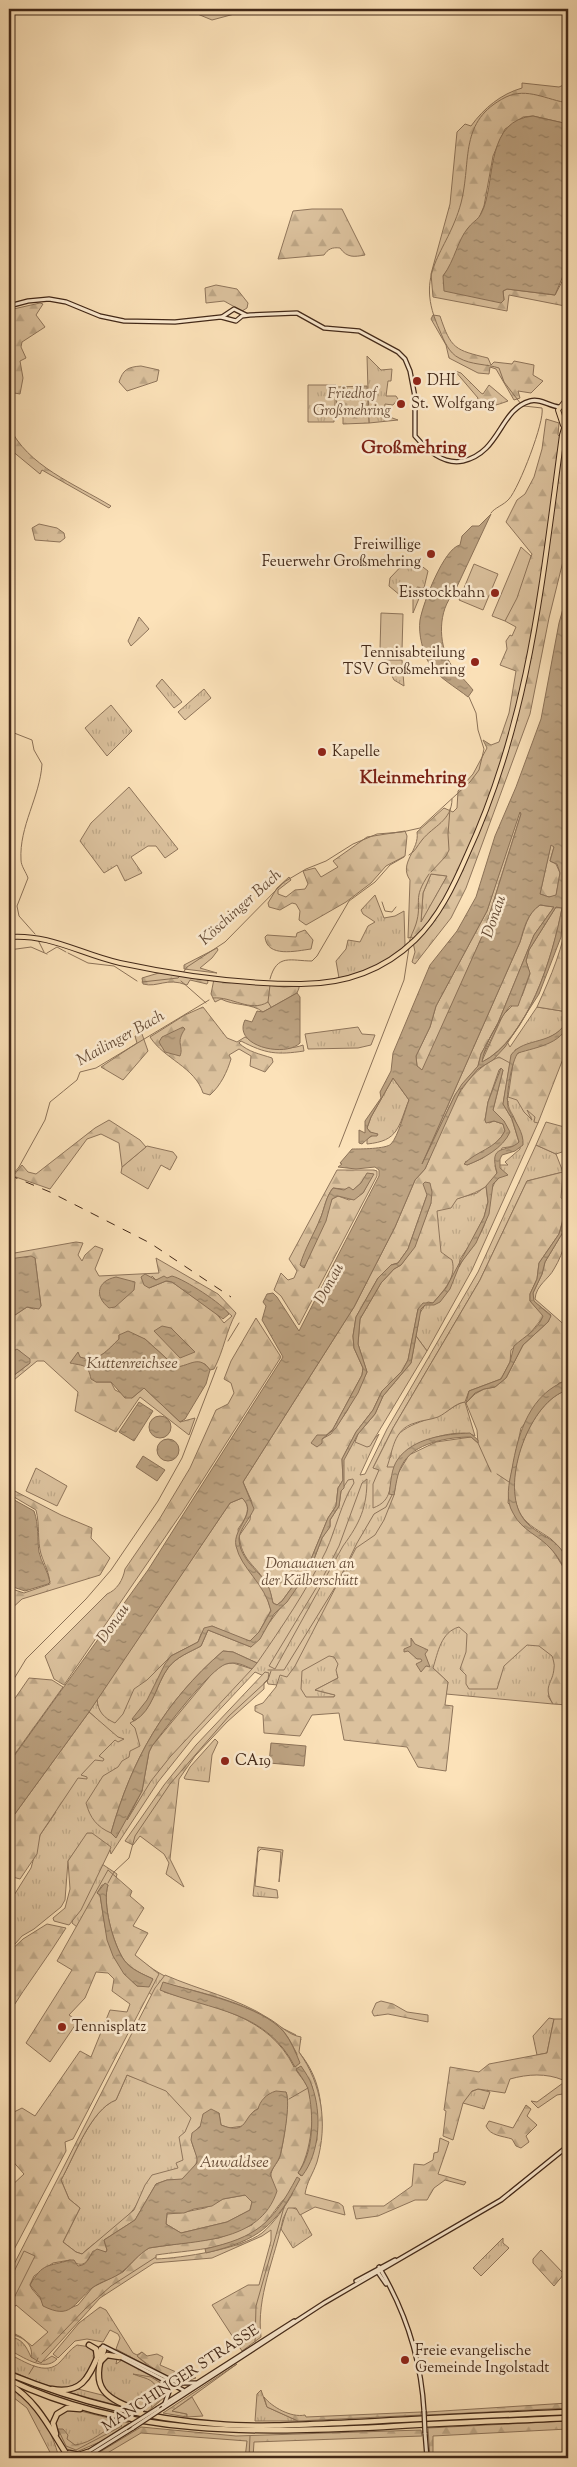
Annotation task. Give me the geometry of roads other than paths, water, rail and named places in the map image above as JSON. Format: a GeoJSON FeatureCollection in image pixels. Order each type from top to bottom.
{"type":"FeatureCollection","features":[{"type":"Feature","properties":{"kind":"highway"},"geometry":{"type":"LineString","coordinates":[[89,2344],[96,2349],[97,2357]]}},
{"type":"Feature","properties":{"kind":"highway"},"geometry":{"type":"LineString","coordinates":[[34,2384],[58,2390],[74,2388],[87,2379],[102,2348]]}},
{"type":"Feature","properties":{"kind":"highway"},"geometry":{"type":"LineString","coordinates":[[102,2348],[98,2367],[99,2384],[108,2396],[120,2404],[156,2417]]}},
{"type":"Feature","properties":{"kind":"highway"},"geometry":{"type":"LineString","coordinates":[[98,2367],[107,2355],[120,2357]]}},
{"type":"Feature","properties":{"kind":"highway"},"geometry":{"type":"LineString","coordinates":[[9,2374],[84,2401],[156,2417],[217,2424],[271,2426],[568,2412]]}},
{"type":"Feature","properties":{"kind":"highway"},"geometry":{"type":"LineString","coordinates":[[9,2380],[58,2399],[97,2411],[139,2420],[193,2428],[264,2432],[568,2418]]}},
{"type":"Feature","properties":{"kind":"highway"},"geometry":{"type":"LineString","coordinates":[[9,2384],[24,2393],[34,2404],[68,2456]]}},
{"type":"Feature","properties":{"kind":"highway"},"geometry":{"type":"LineString","coordinates":[[68,2456],[54,2430],[53,2423],[57,2414],[71,2408],[97,2411]]}},
{"type":"Feature","properties":{"kind":"highway"},"geometry":{"type":"LineString","coordinates":[[68,2456],[88,2452]]}},
{"type":"Feature","properties":{"kind":"main road"},"geometry":{"type":"LineString","coordinates":[[9,306],[28,301],[49,300],[66,302],[100,316],[124,321],[169,322],[221,318],[236,321],[240,315]]}},
{"type":"Feature","properties":{"kind":"main road"},"geometry":{"type":"LineString","coordinates":[[221,318],[234,309],[240,315],[297,313],[324,328],[360,331],[398,352],[408,365],[415,397],[414,434],[416,438],[447,461],[474,458],[484,452],[507,419],[523,404],[535,400],[551,406],[563,406]]}},
{"type":"Feature","properties":{"kind":"main road"},"geometry":{"type":"LineString","coordinates":[[229,314],[230,319]]}},
{"type":"Feature","properties":{"kind":"main road"},"geometry":{"type":"LineString","coordinates":[[9,936],[41,937],[121,963],[210,976],[300,984],[336,981],[370,971],[405,949],[414,941],[438,911],[462,867],[488,806],[511,740],[534,638],[562,432],[563,406],[568,387]]}},
{"type":"Feature","properties":{"kind":"main road"},"geometry":{"type":"LineString","coordinates":[[562,418],[568,418],[562,432]]}},
{"type":"Feature","properties":{"kind":"main road","name":"MANCHINGER STRASSE"},"geometry":{"type":"LineString","coordinates":[[78,2458],[348,2288],[501,2200],[568,2146]]}},
{"type":"Feature","properties":{"kind":"main road"},"geometry":{"type":"LineString","coordinates":[[378,2270],[394,2294],[406,2320],[415,2350],[420,2371],[426,2458]]}},
{"type":"Feature","properties":{"kind":"main road","name":"MANCHINGER STRASSE"},"geometry":{"type":"LineString","coordinates":[[85,2458],[189,2392],[296,2320]]}},
{"type":"Feature","properties":{"kind":"main road"},"geometry":{"type":"LineString","coordinates":[[102,2348],[181,2383],[196,2383]]}},
{"type":"Feature","properties":{"kind":"main road"},"geometry":{"type":"LineString","coordinates":[[120,2357],[189,2392]]}},
{"type":"Feature","properties":{"kind":"main road"},"geometry":{"type":"LineString","coordinates":[[164,2403],[169,2392],[166,2381]]}},
{"type":"Feature","properties":{"kind":"main road"},"geometry":{"type":"LineString","coordinates":[[181,2383],[184,2390],[182,2396]]}},
{"type":"Feature","properties":{"kind":"water"},"geometry":{"type":"Polygon","coordinates":[[[533,116],[568,124],[568,264],[555,295],[507,289],[503,291],[504,300],[501,303],[444,291],[443,276],[465,233],[470,225],[479,217],[484,207],[495,151],[500,138],[507,128],[518,120],[533,116]]]}},
{"type":"Feature","properties":{"kind":"water"},"geometry":{"type":"Polygon","coordinates":[[[491,514],[445,608],[441,627],[443,646],[450,663],[473,690],[468,697],[442,678],[430,665],[422,643],[420,620],[435,577],[447,556],[454,548],[460,545],[462,536],[472,526],[479,526],[491,514]]]}},
{"type":"Feature","properties":{"kind":"water","name":"Donau"},"geometry":{"type":"Polygon","coordinates":[[[568,591],[568,791],[566,800],[568,857],[561,937],[539,994],[526,1014],[545,972],[552,949],[562,908],[556,907],[529,950],[526,961],[530,973],[518,1006],[510,1006],[501,1018],[489,1041],[482,1062],[498,1051],[512,1036],[493,1060],[478,1069],[461,1089],[425,1169],[415,1180],[395,1227],[354,1307],[243,1482],[254,1509],[241,1531],[240,1545],[248,1562],[267,1584],[273,1603],[277,1605],[282,1601],[309,1564],[328,1518],[336,1506],[338,1488],[343,1480],[342,1459],[356,1432],[373,1410],[382,1391],[402,1371],[408,1360],[418,1309],[423,1303],[433,1303],[446,1288],[484,1217],[488,1202],[486,1186],[497,1173],[495,1157],[497,1153],[519,1142],[512,1119],[503,1104],[511,1055],[524,1045],[556,1033],[563,1027],[568,1018],[567,1026],[557,1038],[550,1043],[518,1053],[513,1063],[507,1099],[509,1110],[521,1131],[523,1145],[515,1151],[502,1155],[500,1168],[508,1175],[499,1178],[493,1184],[489,1214],[476,1243],[460,1264],[450,1289],[440,1302],[434,1305],[425,1305],[421,1309],[411,1363],[383,1396],[375,1414],[358,1434],[344,1460],[344,1488],[341,1491],[339,1506],[330,1520],[330,1527],[322,1538],[311,1567],[287,1602],[274,1614],[260,1639],[251,1647],[208,1630],[201,1646],[183,1655],[171,1664],[146,1711],[134,1721],[132,1719],[147,1700],[171,1656],[198,1642],[204,1628],[212,1626],[250,1641],[259,1632],[271,1611],[264,1592],[243,1562],[236,1546],[236,1539],[248,1509],[242,1498],[230,1503],[89,1712],[9,1822],[9,1763],[148,1570],[283,1357],[262,1320],[266,1306],[263,1302],[267,1294],[273,1293],[277,1297],[299,1331],[379,1176],[379,1170],[375,1167],[356,1169],[338,1167],[352,1149],[388,1146],[394,1141],[399,1130],[409,1100],[393,1078],[371,1117],[367,1128],[370,1132],[378,1134],[377,1136],[371,1136],[362,1144],[359,1143],[359,1130],[365,1133],[365,1121],[381,1098],[380,1092],[391,1071],[393,1053],[430,965],[457,931],[476,897],[495,836],[516,787],[541,719],[559,623],[568,591]],[[520,812],[487,911],[436,1006],[430,1027],[416,1056],[417,1066],[422,1070],[484,932],[521,814],[520,812]],[[551,845],[540,894],[549,897],[556,895],[560,873],[557,864],[550,861],[554,847],[551,845]],[[540,905],[527,922],[520,942],[422,1164],[455,1095],[478,1066],[481,1054],[498,1023],[534,935],[554,907],[540,905]]]}},
{"type":"Feature","properties":{"kind":"water"},"geometry":{"type":"Polygon","coordinates":[[[297,993],[300,997],[300,1043],[293,1047],[273,1049],[253,1043],[246,1037],[243,1029],[245,1020],[252,1022],[257,1011],[263,1012],[297,993]]]}},
{"type":"Feature","properties":{"kind":"water"},"geometry":{"type":"Polygon","coordinates":[[[183,1027],[185,1029],[180,1041],[180,1056],[165,1052],[159,1042],[162,1037],[183,1027]]]}},
{"type":"Feature","properties":{"kind":"water"},"geometry":{"type":"Polygon","coordinates":[[[501,1068],[503,1070],[493,1110],[504,1121],[510,1132],[498,1148],[473,1163],[464,1164],[496,1142],[505,1131],[503,1124],[494,1121],[486,1123],[485,1120],[488,1102],[501,1068]]]}},
{"type":"Feature","properties":{"kind":"water"},"geometry":{"type":"Polygon","coordinates":[[[367,1173],[374,1174],[363,1193],[354,1200],[338,1196],[332,1199],[326,1221],[304,1268],[300,1265],[302,1259],[331,1191],[333,1188],[344,1190],[349,1187],[353,1190],[361,1183],[367,1173]]]}},
{"type":"Feature","properties":{"kind":"water"},"geometry":{"type":"Polygon","coordinates":[[[425,1182],[430,1183],[432,1192],[431,1203],[415,1247],[401,1265],[394,1269],[381,1283],[360,1319],[358,1344],[367,1372],[358,1393],[336,1428],[322,1439],[322,1443],[317,1447],[311,1443],[317,1435],[327,1435],[333,1429],[362,1375],[363,1368],[354,1348],[353,1336],[356,1317],[378,1278],[391,1265],[398,1263],[408,1249],[427,1195],[423,1184],[425,1182]]]}},
{"type":"Feature","properties":{"kind":"water"},"geometry":{"type":"Polygon","coordinates":[[[568,1205],[563,1232],[545,1262],[542,1274],[533,1293],[534,1301],[551,1316],[548,1322],[523,1345],[506,1378],[495,1387],[475,1393],[466,1403],[469,1391],[501,1379],[510,1362],[514,1346],[535,1329],[541,1321],[543,1316],[530,1301],[530,1294],[537,1279],[539,1263],[559,1234],[568,1205]]]}},
{"type":"Feature","properties":{"kind":"water"},"geometry":{"type":"Polygon","coordinates":[[[31,1256],[35,1258],[41,1306],[39,1309],[27,1307],[15,1315],[9,1314],[9,1259],[31,1256]]]}},
{"type":"Feature","properties":{"kind":"water"},"geometry":{"type":"Polygon","coordinates":[[[145,1274],[156,1280],[164,1276],[167,1278],[172,1276],[178,1278],[211,1298],[229,1314],[223,1319],[172,1282],[166,1281],[149,1288],[144,1285],[141,1277],[145,1274]]]}},
{"type":"Feature","properties":{"kind":"water"},"geometry":{"type":"Polygon","coordinates":[[[116,1277],[135,1282],[134,1290],[115,1307],[109,1308],[101,1299],[101,1285],[116,1277]]]}},
{"type":"Feature","properties":{"kind":"water"},"geometry":{"type":"Polygon","coordinates":[[[162,1326],[171,1328],[195,1352],[180,1358],[154,1331],[162,1326]]]}},
{"type":"Feature","properties":{"kind":"water","name":"Kuttenreichsee"},"geometry":{"type":"Polygon","coordinates":[[[128,1331],[145,1339],[176,1367],[198,1362],[206,1365],[210,1370],[206,1384],[185,1419],[180,1422],[144,1388],[132,1398],[125,1398],[111,1382],[96,1382],[91,1379],[85,1366],[70,1363],[78,1352],[80,1357],[86,1359],[97,1357],[107,1351],[119,1339],[119,1335],[128,1331]]]}},
{"type":"Feature","properties":{"kind":"water"},"geometry":{"type":"Polygon","coordinates":[[[17,1349],[30,1359],[30,1363],[9,1379],[9,1354],[17,1349]]]}},
{"type":"Feature","properties":{"kind":"water"},"geometry":{"type":"Polygon","coordinates":[[[568,1380],[568,1390],[554,1397],[542,1409],[531,1425],[517,1463],[515,1483],[516,1500],[521,1515],[527,1523],[550,1539],[563,1552],[567,1562],[568,1575],[554,1552],[517,1519],[509,1503],[508,1491],[518,1442],[528,1416],[544,1394],[568,1380]]]}},
{"type":"Feature","properties":{"kind":"water"},"geometry":{"type":"Polygon","coordinates":[[[139,1402],[153,1411],[134,1441],[119,1432],[139,1402]]]}},
{"type":"Feature","properties":{"kind":"water"},"geometry":{"type":"Polygon","coordinates":[[[160,1416],[168,1419],[171,1427],[168,1435],[160,1438],[152,1435],[149,1427],[152,1419],[160,1416]]]}},
{"type":"Feature","properties":{"kind":"water"},"geometry":{"type":"Polygon","coordinates":[[[470,1433],[478,1440],[478,1443],[471,1437],[452,1438],[423,1446],[414,1451],[407,1457],[400,1468],[394,1495],[389,1494],[394,1467],[404,1452],[421,1442],[440,1436],[470,1433]]]}},
{"type":"Feature","properties":{"kind":"water"},"geometry":{"type":"Polygon","coordinates":[[[168,1439],[176,1442],[179,1450],[176,1458],[168,1461],[160,1458],[157,1450],[160,1442],[168,1439]]]}},
{"type":"Feature","properties":{"kind":"water"},"geometry":{"type":"Polygon","coordinates":[[[143,1456],[165,1470],[157,1481],[136,1467],[143,1456]]]}},
{"type":"Feature","properties":{"kind":"water"},"geometry":{"type":"Polygon","coordinates":[[[9,1497],[34,1511],[39,1552],[50,1582],[25,1591],[13,1587],[9,1576],[9,1497]]]}},
{"type":"Feature","properties":{"kind":"water"},"geometry":{"type":"Polygon","coordinates":[[[411,1638],[415,1644],[428,1650],[425,1654],[430,1667],[426,1666],[421,1672],[416,1664],[422,1661],[421,1659],[417,1659],[408,1651],[404,1652],[404,1649],[411,1646],[411,1638]]]}},
{"type":"Feature","properties":{"kind":"water"},"geometry":{"type":"Polygon","coordinates":[[[223,1651],[233,1652],[257,1663],[252,1669],[233,1663],[219,1668],[176,1714],[149,1752],[142,1791],[116,1838],[111,1833],[119,1806],[140,1756],[153,1733],[167,1711],[184,1691],[202,1670],[223,1651]]]}},
{"type":"Feature","properties":{"kind":"water"},"geometry":{"type":"Polygon","coordinates":[[[271,1743],[306,1746],[304,1766],[269,1763],[271,1743]]]}},
{"type":"Feature","properties":{"kind":"water"},"geometry":{"type":"Polygon","coordinates":[[[105,1883],[108,1885],[106,1902],[116,1944],[124,1960],[130,1966],[153,1979],[149,1987],[137,1986],[124,1974],[113,1956],[107,1940],[100,1895],[97,1893],[105,1883]]]}},
{"type":"Feature","properties":{"kind":"water"},"geometry":{"type":"Polygon","coordinates":[[[163,1982],[228,2001],[261,2015],[284,2032],[300,2063],[295,2067],[283,2048],[269,2034],[253,2023],[236,2015],[160,1990],[163,1982]]]}},
{"type":"Feature","properties":{"kind":"water"},"geometry":{"type":"Polygon","coordinates":[[[301,2066],[312,2086],[318,2121],[318,2133],[313,2156],[302,2176],[298,2173],[310,2144],[312,2121],[308,2089],[296,2069],[301,2066]]]}},
{"type":"Feature","properties":{"kind":"water","name":"Auwaldsee"},"geometry":{"type":"Polygon","coordinates":[[[276,2091],[286,2092],[288,2105],[280,2156],[270,2174],[277,2191],[269,2208],[256,2221],[241,2230],[224,2236],[149,2248],[119,2274],[92,2288],[66,2311],[52,2310],[43,2306],[40,2297],[30,2285],[39,2272],[47,2266],[70,2260],[74,2260],[78,2266],[82,2265],[87,2262],[97,2249],[106,2252],[104,2240],[135,2220],[156,2184],[167,2180],[182,2179],[197,2163],[191,2140],[192,2133],[200,2127],[203,2114],[211,2109],[219,2113],[221,2125],[230,2128],[241,2127],[249,2116],[258,2109],[264,2098],[276,2091]],[[245,2195],[223,2199],[212,2206],[184,2213],[167,2213],[166,2224],[181,2233],[227,2222],[250,2210],[252,2202],[245,2195]]]}},
{"type":"Feature","properties":{"kind":"water"},"geometry":{"type":"Polygon","coordinates":[[[297,2177],[300,2179],[291,2195],[282,2209],[264,2229],[240,2243],[206,2253],[205,2249],[238,2239],[261,2226],[271,2217],[297,2177]]]}},
{"type":"Feature","properties":{"kind":"waterway","name":"Mailinger Bach"},"geometry":{"type":"LineString","coordinates":[[521,404],[504,382],[499,368],[464,360],[455,356],[450,350],[443,339],[432,310],[431,278],[461,203],[470,143],[480,118],[491,107],[514,94],[537,95],[568,103]]}},
{"type":"Feature","properties":{"kind":"waterway","name":"Mailinger Bach"},"geometry":{"type":"LineString","coordinates":[[491,513],[509,499],[525,469],[536,440],[542,408],[524,406]]}},
{"type":"Feature","properties":{"kind":"waterway","name":"Köschinger Bach"},"geometry":{"type":"LineString","coordinates":[[183,973],[187,967],[225,942],[284,882],[306,869],[326,861],[353,844],[377,834],[420,828],[470,782],[479,770],[484,749],[478,730],[476,713],[469,697]]}},
{"type":"Feature","properties":{"kind":"waterway"},"geometry":{"type":"LineString","coordinates":[[9,731],[32,740],[34,750],[42,764],[38,788],[23,835],[21,862],[28,878],[17,906],[19,916],[35,934]]}},
{"type":"Feature","properties":{"kind":"waterway","name":"Mailinger Bach"},"geometry":{"type":"LineString","coordinates":[[409,855],[449,813],[452,799]]}},
{"type":"Feature","properties":{"kind":"waterway"},"geometry":{"type":"LineString","coordinates":[[431,872],[449,850],[450,809]]}},
{"type":"Feature","properties":{"kind":"waterway","name":"Mailinger Bach"},"geometry":{"type":"LineString","coordinates":[[270,979],[273,971],[281,962],[286,960],[312,961],[317,956],[349,901],[375,882],[390,865],[404,857]]}},
{"type":"Feature","properties":{"kind":"waterway"},"geometry":{"type":"LineString","coordinates":[[409,944],[418,916],[420,890],[429,874]]}},
{"type":"Feature","properties":{"kind":"waterway"},"geometry":{"type":"LineString","coordinates":[[382,902],[385,911],[392,912],[396,907]]}},
{"type":"Feature","properties":{"kind":"waterway"},"geometry":{"type":"LineString","coordinates":[[38,940],[44,952]]}},
{"type":"Feature","properties":{"kind":"waterway","name":"Köschinger Bach"},"geometry":{"type":"LineString","coordinates":[[9,950],[31,947],[47,954]]}},
{"type":"Feature","properties":{"kind":"waterway","name":"Köschinger Bach"},"geometry":{"type":"LineString","coordinates":[[47,953],[57,947],[66,952]]}},
{"type":"Feature","properties":{"kind":"waterway"},"geometry":{"type":"LineString","coordinates":[[339,1147],[404,980],[409,948]]}},
{"type":"Feature","properties":{"kind":"waterway","name":"Köschinger Bach"},"geometry":{"type":"LineString","coordinates":[[68,953],[88,963],[114,966],[137,981]]}},
{"type":"Feature","properties":{"kind":"waterway","name":"Köschinger Bach"},"geometry":{"type":"LineString","coordinates":[[142,982],[178,978],[180,976]]}},
{"type":"Feature","properties":{"kind":"waterway","name":"Köschinger Bach"},"geometry":{"type":"LineString","coordinates":[[181,981],[206,1003]]}},
{"type":"Feature","properties":{"kind":"waterway","name":"Mailinger Bach"},"geometry":{"type":"LineString","coordinates":[[213,998],[227,999],[254,1006],[261,1005],[268,1002],[270,985]]}},
{"type":"Feature","properties":{"kind":"waterway","name":"Mailinger Bach"},"geometry":{"type":"LineString","coordinates":[[9,1175],[14,1173],[19,1167],[45,1120],[50,1102],[77,1080],[80,1072],[96,1068],[209,1000]]}},
{"type":"Feature","properties":{"kind":"waterway","name":"Mailinger Bach"},"geometry":{"type":"LineString","coordinates":[[268,1002],[271,1007]]}},
{"type":"Feature","properties":{"kind":"waterway"},"geometry":{"type":"LineString","coordinates":[[228,1341],[239,1323]]}},
{"type":"Feature","properties":{"kind":"waterway"},"geometry":{"type":"LineString","coordinates":[[9,1687],[26,1659],[86,1599],[111,1570],[158,1501],[182,1458],[217,1367]]}},
{"type":"Feature","properties":{"kind":"waterway"},"geometry":{"type":"LineString","coordinates":[[478,1443],[491,1472]]}},
{"type":"Feature","properties":{"kind":"waterway"},"geometry":{"type":"LineString","coordinates":[[497,1474],[509,1482]]}},
{"type":"Feature","properties":{"kind":"waterway"},"geometry":{"type":"LineString","coordinates":[[268,1670],[284,1670],[337,1584],[374,1514],[386,1507],[392,1495]]}},
{"type":"Feature","properties":{"kind":"waterway"},"geometry":{"type":"LineString","coordinates":[[108,1883],[114,1872],[129,1858],[135,1836],[170,1784],[229,1716],[268,1680],[271,1671]]}},
{"type":"Feature","properties":{"kind":"waterway"},"geometry":{"type":"LineString","coordinates":[[289,2099],[308,2088]]}},
{"type":"Feature","properties":{"kind":"waterway"},"geometry":{"type":"LineString","coordinates":[[255,2342],[256,2306],[284,2207]]}},
{"type":"Feature","properties":{"kind":"waterway"},"geometry":{"type":"LineString","coordinates":[[42,2354],[86,2308],[111,2286],[156,2257]]}},
{"type":"Feature","properties":{"kind":"waterway"},"geometry":{"type":"LineString","coordinates":[[36,2362],[38,2358]]}},
{"type":"Feature","properties":{"kind":"waterway"},"geometry":{"type":"LineString","coordinates":[[29,2374],[34,2366]]}},
{"type":"Feature","properties":{"kind":"waterway"},"geometry":{"type":"LineString","coordinates":[[249,2458],[250,2436]]}},
{"type":"Feature","properties":{"kind":"railway"},"geometry":{"type":"LineString","coordinates":[[9,1175],[50,1192],[150,1243],[231,1297]]}},
{"type":"Feature","properties":{"kind":"place","name":"DHL"},"geometry":{"type":"Point","coordinates":[417,381]}},
{"type":"Feature","properties":{"kind":"place","name":"St. Wolfgang"},"geometry":{"type":"Point","coordinates":[401,404]}},
{"type":"Feature","properties":{"kind":"place","name":"Freiwillige Feuerwehr Großmehring"},"geometry":{"type":"Point","coordinates":[431,554]}},
{"type":"Feature","properties":{"kind":"place","name":"Eisstockbahn"},"geometry":{"type":"Point","coordinates":[495,593]}},
{"type":"Feature","properties":{"kind":"place","name":"Tennisabteilung TSV Großmehring"},"geometry":{"type":"Point","coordinates":[475,662]}},
{"type":"Feature","properties":{"kind":"place","name":"Kapelle"},"geometry":{"type":"Point","coordinates":[322,752]}},
{"type":"Feature","properties":{"kind":"place","name":"CA19"},"geometry":{"type":"Point","coordinates":[225,1761]}},
{"type":"Feature","properties":{"kind":"place","name":"Tennisplatz"},"geometry":{"type":"Point","coordinates":[62,2027]}},
{"type":"Feature","properties":{"kind":"place","name":"Freie evangelische Gemeinde Ingolstadt"},"geometry":{"type":"Point","coordinates":[405,2360]}},
{"type":"Feature","properties":{"kind":"district","name":"Großmehring"},"geometry":{"type":"Point","coordinates":[414,449]}},
{"type":"Feature","properties":{"kind":"district","name":"Kleinmehring"},"geometry":{"type":"Point","coordinates":[413,779]}},
{"type":"Feature","properties":{"kind":"park label","name":"Friedhof Großmehring"},"geometry":{"type":"Point","coordinates":[352,402]}},
{"type":"Feature","properties":{"kind":"park label","name":"Donauauen an der Kälberschütt"},"geometry":{"type":"Point","coordinates":[310,1572]}}]}
